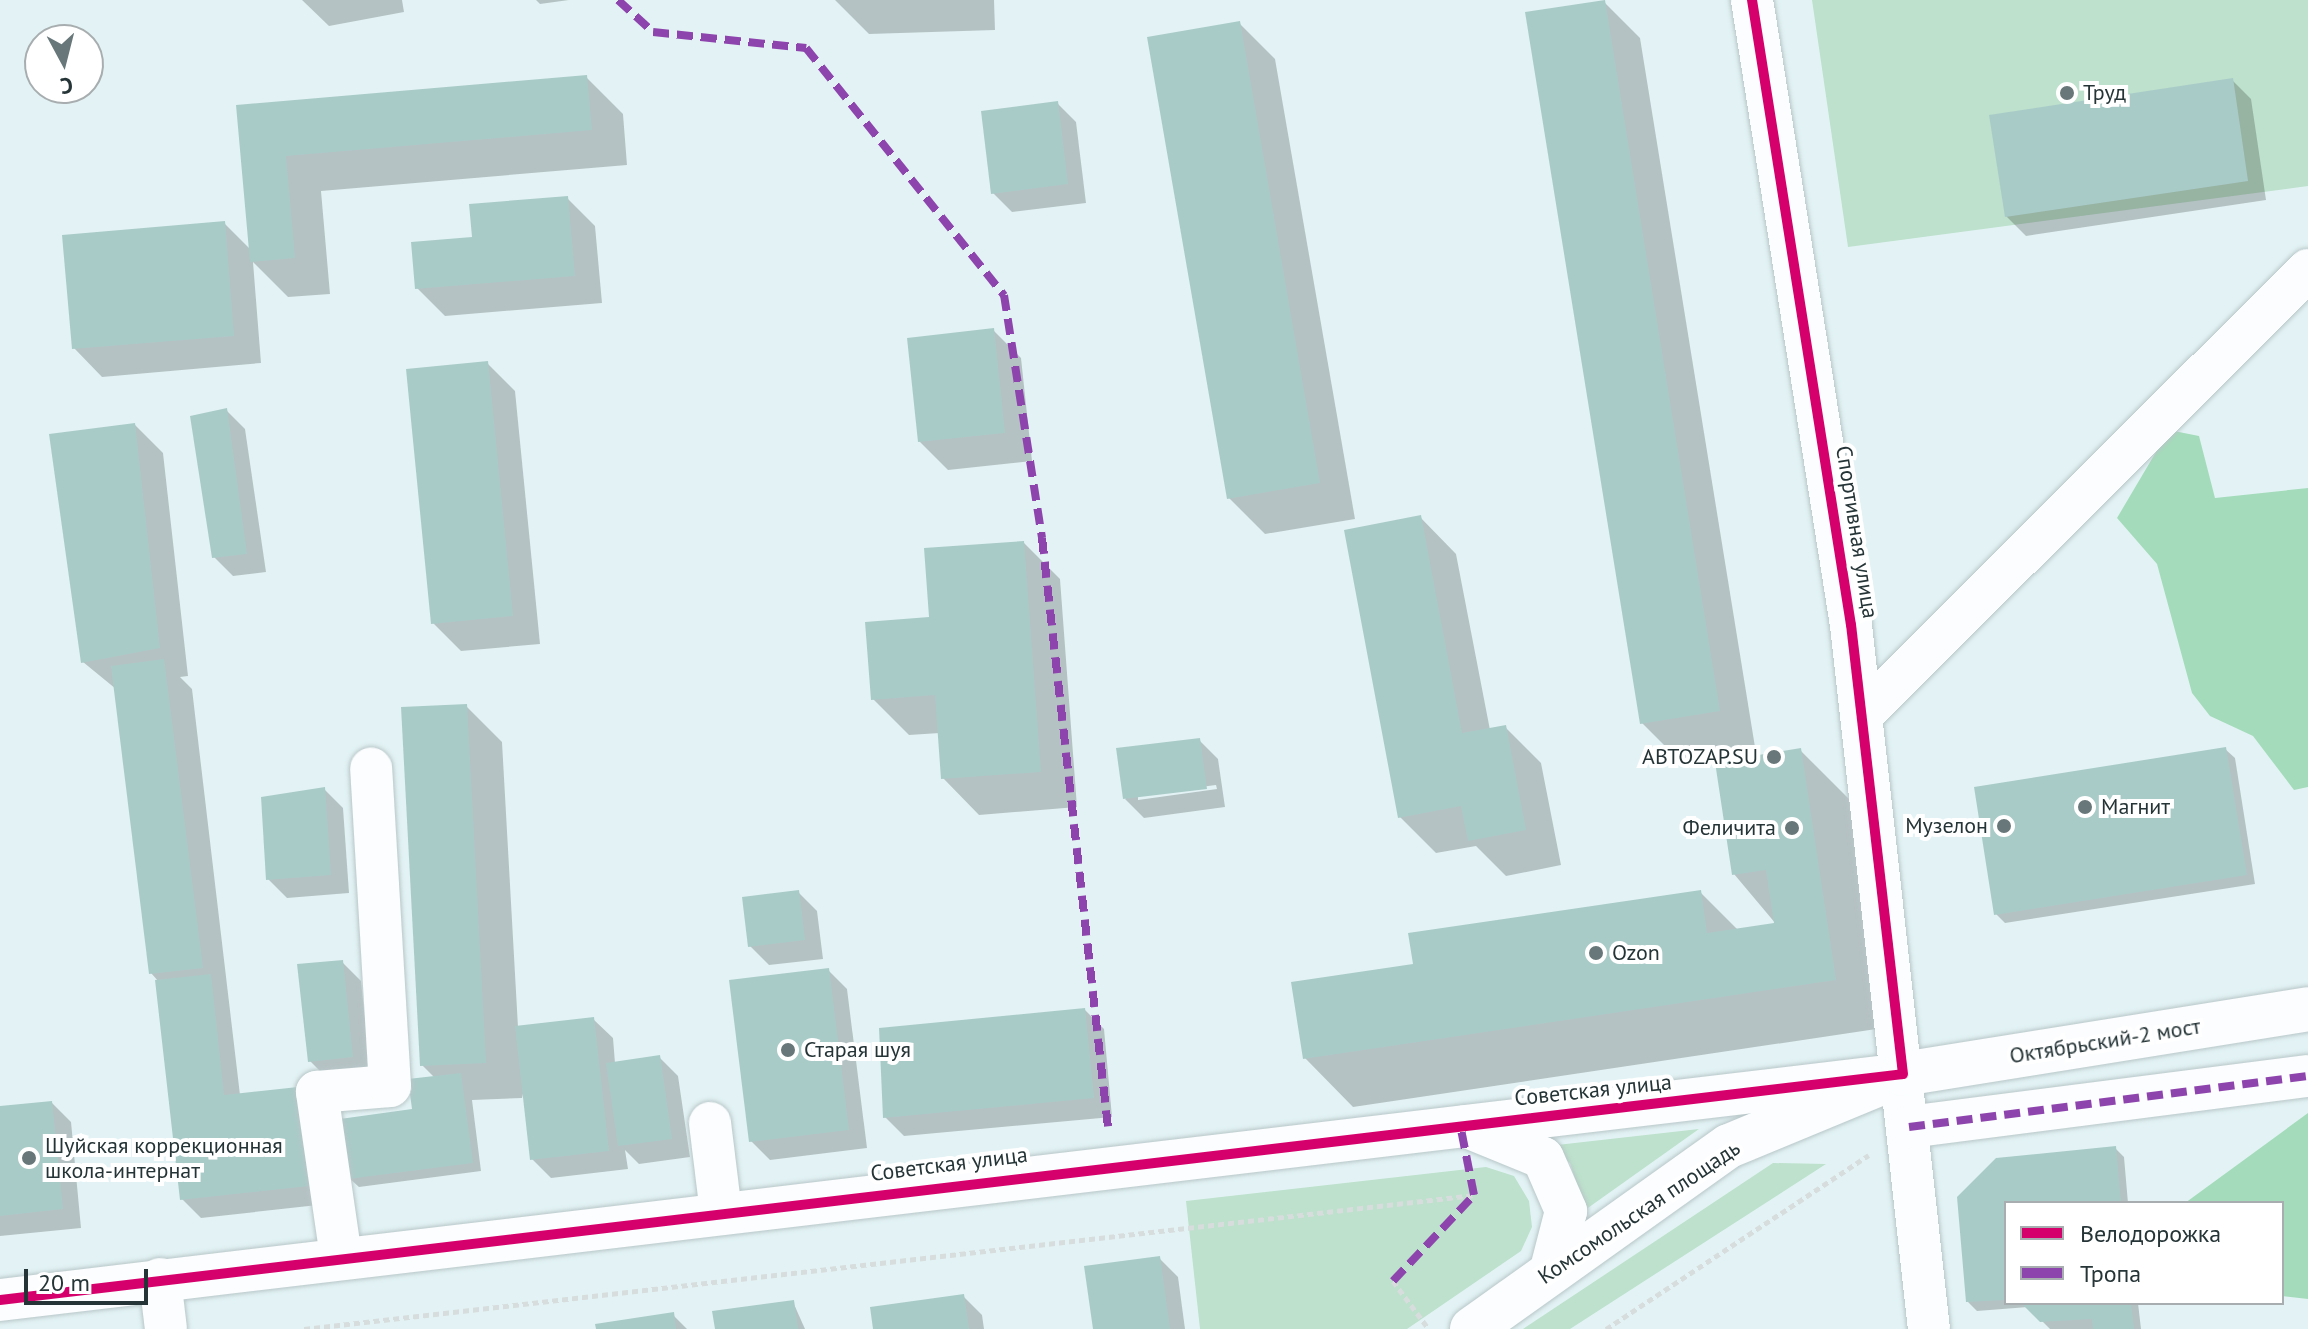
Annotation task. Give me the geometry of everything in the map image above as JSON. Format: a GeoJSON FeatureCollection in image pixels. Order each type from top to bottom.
{"type":"FeatureCollection","features":[{"type":"Feature","properties":{"kind":"main road","name":"Октябрьский-2 мост"},"geometry":{"type":"LineString","coordinates":[[1903,1074],[2308,1009]]}},
{"type":"Feature","properties":{"kind":"main road","name":"Комсомольская площадь"},"geometry":{"type":"LineString","coordinates":[[1472,1329],[1729,1146],[1903,1074]]}},
{"type":"Feature","properties":{"kind":"street","name":"Спортивная улица"},"geometry":{"type":"LineString","coordinates":[[1752,0],[1862,715],[1929,1329]]}},
{"type":"Feature","properties":{"kind":"street"},"geometry":{"type":"LineString","coordinates":[[1862,715],[2308,270]]}},
{"type":"Feature","properties":{"kind":"street"},"geometry":{"type":"LineString","coordinates":[[341,1257],[317,1092],[390,1086],[371,769]]}},
{"type":"Feature","properties":{"kind":"street","name":"Советская улица"},"geometry":{"type":"LineString","coordinates":[[0,1300],[1460,1124],[1903,1074]]}},
{"type":"Feature","properties":{"kind":"street"},"geometry":{"type":"LineString","coordinates":[[1909,1127],[2308,1076]]}},
{"type":"Feature","properties":{"kind":"street"},"geometry":{"type":"LineString","coordinates":[[710,1123],[721,1212]]}},
{"type":"Feature","properties":{"kind":"street"},"geometry":{"type":"LineString","coordinates":[[1460,1124],[1543,1158],[1566,1211],[1550,1273]]}},
{"type":"Feature","properties":{"kind":"street"},"geometry":{"type":"LineString","coordinates":[[160,1279],[166,1329]]}},
{"type":"Feature","properties":{"kind":"path"},"geometry":{"type":"LineString","coordinates":[[1606,1329],[1909,1127]]}},
{"type":"Feature","properties":{"kind":"path"},"geometry":{"type":"LineString","coordinates":[[304,1329],[1474,1195]]}},
{"type":"Feature","properties":{"kind":"path"},"geometry":{"type":"LineString","coordinates":[[1393,1281],[1428,1329]]}},
{"type":"Feature","properties":{"kind":"green space","name":"Труд"},"geometry":{"type":"Polygon","coordinates":[[[1812,0],[2308,0],[2308,186],[1848,247],[1812,0]]]}},
{"type":"Feature","properties":{"kind":"green space"},"geometry":{"type":"Polygon","coordinates":[[[2169,430],[2199,436],[2215,498],[2308,488],[2308,787],[2294,790],[2253,736],[2210,716],[2192,693],[2157,564],[2117,518],[2169,430]]]}},
{"type":"Feature","properties":{"kind":"green space"},"geometry":{"type":"Polygon","coordinates":[[[2308,1113],[2308,1299],[2284,1296],[2284,1201],[2188,1201],[2308,1113]]]}},
{"type":"Feature","properties":{"kind":"green space"},"geometry":{"type":"Polygon","coordinates":[[[1699,1129],[1585,1210],[1570,1163],[1548,1146],[1699,1129]]]}},
{"type":"Feature","properties":{"kind":"green space"},"geometry":{"type":"Polygon","coordinates":[[[1773,1163],[1826,1164],[1570,1329],[1523,1329],[1773,1163]]]}},
{"type":"Feature","properties":{"kind":"green space"},"geometry":{"type":"Polygon","coordinates":[[[1486,1167],[1514,1176],[1529,1201],[1532,1227],[1521,1251],[1407,1329],[1200,1329],[1186,1201],[1486,1167]]]}},
{"type":"Feature","properties":{"kind":"building"},"geometry":{"type":"Polygon","coordinates":[[[1605,0],[1720,711],[1640,724],[1525,12],[1605,0]]]}},
{"type":"Feature","properties":{"kind":"building"},"geometry":{"type":"Polygon","coordinates":[[[1240,21],[1320,483],[1227,499],[1147,37],[1240,21]]]}},
{"type":"Feature","properties":{"kind":"building"},"geometry":{"type":"Polygon","coordinates":[[[587,75],[592,130],[286,156],[295,258],[250,262],[236,105],[587,75]]]}},
{"type":"Feature","properties":{"kind":"building"},"geometry":{"type":"Polygon","coordinates":[[[2233,78],[2248,181],[2005,217],[1989,115],[2233,78]]]}},
{"type":"Feature","properties":{"kind":"building"},"geometry":{"type":"Polygon","coordinates":[[[1058,101],[1068,184],[991,194],[981,111],[1058,101]]]}},
{"type":"Feature","properties":{"kind":"building"},"geometry":{"type":"Polygon","coordinates":[[[568,196],[575,276],[415,289],[411,242],[472,237],[469,204],[568,196]]]}},
{"type":"Feature","properties":{"kind":"building"},"geometry":{"type":"Polygon","coordinates":[[[225,221],[234,336],[72,349],[62,235],[225,221]]]}},
{"type":"Feature","properties":{"kind":"building"},"geometry":{"type":"Polygon","coordinates":[[[994,328],[1005,433],[918,442],[907,338],[994,328]]]}},
{"type":"Feature","properties":{"kind":"building"},"geometry":{"type":"Polygon","coordinates":[[[488,361],[513,616],[431,624],[406,369],[488,361]]]}},
{"type":"Feature","properties":{"kind":"building"},"geometry":{"type":"Polygon","coordinates":[[[227,408],[247,554],[212,558],[190,416],[227,408]]]}},
{"type":"Feature","properties":{"kind":"building"},"geometry":{"type":"Polygon","coordinates":[[[135,423],[160,648],[81,663],[49,434],[135,423]]]}},
{"type":"Feature","properties":{"kind":"building"},"geometry":{"type":"Polygon","coordinates":[[[1421,515],[1462,733],[1506,725],[1526,830],[1468,841],[1461,806],[1398,818],[1344,530],[1421,515]]]}},
{"type":"Feature","properties":{"kind":"building"},"geometry":{"type":"Polygon","coordinates":[[[1024,541],[1041,772],[941,779],[935,695],[871,700],[865,622],[929,617],[924,548],[1024,541]]]}},
{"type":"Feature","properties":{"kind":"building"},"geometry":{"type":"Polygon","coordinates":[[[164,659],[203,968],[149,974],[111,666],[164,659]]]}},
{"type":"Feature","properties":{"kind":"building"},"geometry":{"type":"Polygon","coordinates":[[[467,704],[486,1063],[420,1066],[401,707],[467,704]]]}},
{"type":"Feature","properties":{"kind":"building"},"geometry":{"type":"Polygon","coordinates":[[[1200,738],[1207,789],[1123,799],[1116,748],[1200,738]]]}},
{"type":"Feature","properties":{"kind":"building"},"geometry":{"type":"Polygon","coordinates":[[[2226,747],[2247,875],[1994,915],[1974,787],[2226,747]]]}},
{"type":"Feature","properties":{"kind":"building"},"geometry":{"type":"Polygon","coordinates":[[[1801,748],[1836,980],[1303,1059],[1291,982],[1413,964],[1408,933],[1701,890],[1707,933],[1774,923],[1766,870],[1732,875],[1715,762],[1801,748]]]}},
{"type":"Feature","properties":{"kind":"building"},"geometry":{"type":"Polygon","coordinates":[[[325,787],[331,875],[266,880],[261,797],[325,787]]]}},
{"type":"Feature","properties":{"kind":"building"},"geometry":{"type":"Polygon","coordinates":[[[799,890],[805,940],[748,947],[742,897],[799,890]]]}},
{"type":"Feature","properties":{"kind":"building"},"geometry":{"type":"Polygon","coordinates":[[[343,960],[353,1057],[308,1062],[297,964],[343,960]]]}},
{"type":"Feature","properties":{"kind":"building","name":"Старая шуя"},"geometry":{"type":"Polygon","coordinates":[[[829,968],[849,1130],[749,1142],[729,980],[829,968]]]}},
{"type":"Feature","properties":{"kind":"building"},"geometry":{"type":"Polygon","coordinates":[[[211,974],[224,1095],[298,1087],[309,1186],[180,1200],[155,980],[211,974]]]}},
{"type":"Feature","properties":{"kind":"building"},"geometry":{"type":"Polygon","coordinates":[[[1085,1008],[1094,1098],[883,1118],[879,1028],[1085,1008]]]}},
{"type":"Feature","properties":{"kind":"building"},"geometry":{"type":"Polygon","coordinates":[[[594,1017],[609,1151],[530,1160],[515,1026],[594,1017]]]}},
{"type":"Feature","properties":{"kind":"building"},"geometry":{"type":"Polygon","coordinates":[[[660,1055],[672,1139],[618,1146],[606,1063],[660,1055]]]}},
{"type":"Feature","properties":{"kind":"building"},"geometry":{"type":"Polygon","coordinates":[[[461,1073],[473,1163],[348,1179],[340,1119],[412,1109],[408,1079],[461,1073]]]}},
{"type":"Feature","properties":{"kind":"building","name":"Шуйская коррекционная школа-интернат"},"geometry":{"type":"Polygon","coordinates":[[[52,1101],[63,1209],[0,1216],[0,1106],[52,1101]]]}},
{"type":"Feature","properties":{"kind":"building"},"geometry":{"type":"Polygon","coordinates":[[[2116,1146],[2121,1201],[2004,1201],[2004,1300],[1966,1302],[1957,1197],[1996,1158],[2116,1146]]]}},
{"type":"Feature","properties":{"kind":"building"},"geometry":{"type":"Polygon","coordinates":[[[1160,1256],[1170,1329],[1093,1329],[1084,1266],[1160,1256]]]}},
{"type":"Feature","properties":{"kind":"building"},"geometry":{"type":"Polygon","coordinates":[[[964,1294],[969,1329],[873,1329],[870,1307],[964,1294]]]}},
{"type":"Feature","properties":{"kind":"building"},"geometry":{"type":"Polygon","coordinates":[[[794,1300],[798,1329],[715,1329],[712,1311],[794,1300]]]}},
{"type":"Feature","properties":{"kind":"building"},"geometry":{"type":"Polygon","coordinates":[[[2023,1305],[2131,1305],[2134,1329],[2093,1329],[2092,1319],[2040,1322],[2023,1305]]]}},
{"type":"Feature","properties":{"kind":"building"},"geometry":{"type":"Polygon","coordinates":[[[674,1312],[676,1329],[596,1329],[595,1324],[674,1312]]]}},
{"type":"Feature","properties":{"kind":"marked path"},"geometry":{"type":"LineString","coordinates":[[618,0],[653,32],[806,48],[1004,295],[1042,538],[1108,1127]]}},
{"type":"Feature","properties":{"kind":"marked path"},"geometry":{"type":"LineString","coordinates":[[1909,1127],[2308,1076]]}},
{"type":"Feature","properties":{"kind":"marked path"},"geometry":{"type":"LineString","coordinates":[[1393,1281],[1474,1195],[1460,1124]]}},
{"type":"Feature","properties":{"kind":"cycle path"},"geometry":{"type":"LineString","coordinates":[[0,1300],[1903,1074],[1851,625],[1752,0]]}},
{"type":"Feature","properties":{"kind":"place","name":"Труд"},"geometry":{"type":"Point","coordinates":[2067,93]}},
{"type":"Feature","properties":{"kind":"place","name":"АВТОZAP.SU"},"geometry":{"type":"Point","coordinates":[1774,757]}},
{"type":"Feature","properties":{"kind":"place","name":"Магнит"},"geometry":{"type":"Point","coordinates":[2085,807]}},
{"type":"Feature","properties":{"kind":"place","name":"Музелон"},"geometry":{"type":"Point","coordinates":[2004,826]}},
{"type":"Feature","properties":{"kind":"place","name":"Феличита"},"geometry":{"type":"Point","coordinates":[1792,828]}},
{"type":"Feature","properties":{"kind":"place","name":"Ozon"},"geometry":{"type":"Point","coordinates":[1596,953]}},
{"type":"Feature","properties":{"kind":"place","name":"Старая шуя"},"geometry":{"type":"Point","coordinates":[788,1050]}},
{"type":"Feature","properties":{"kind":"place","name":"Шуйская коррекционная школа-интернат"},"geometry":{"type":"Point","coordinates":[29,1158]}}]}
